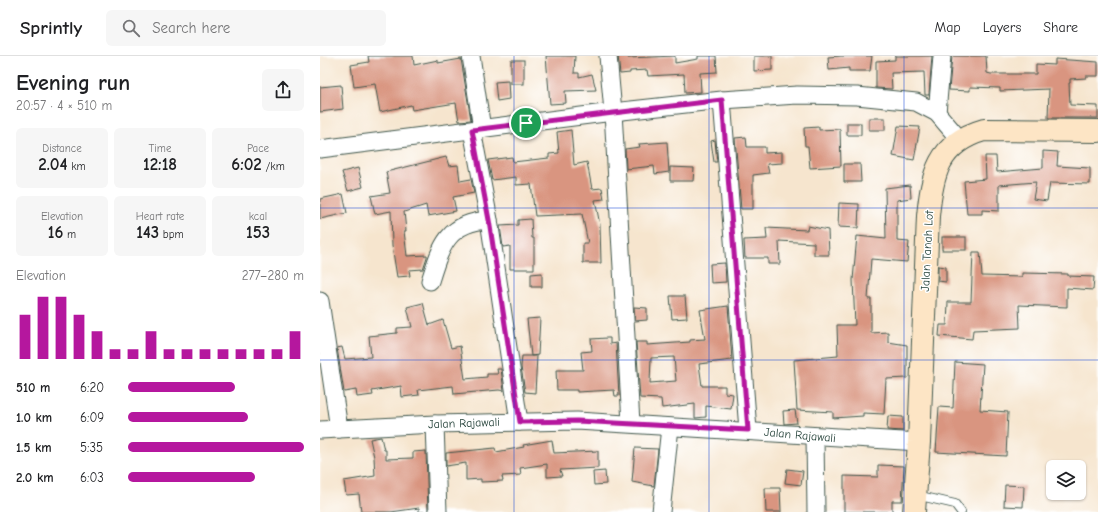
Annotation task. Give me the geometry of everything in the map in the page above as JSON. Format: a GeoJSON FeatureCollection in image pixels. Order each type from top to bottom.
{"type":"FeatureCollection","features":[{"type":"Feature","properties":{"kind":"main road","name":"Jalan Tanah Lot"},"geometry":{"type":"LineString","coordinates":[[915,503],[919,442],[928,216],[931,185],[940,163],[951,148],[960,140],[977,132],[990,129],[1098,131]]}},
{"type":"Feature","properties":{"kind":"street"},"geometry":{"type":"LineString","coordinates":[[471,56],[477,129],[489,220],[520,422]]}},
{"type":"Feature","properties":{"kind":"street"},"geometry":{"type":"LineString","coordinates":[[608,56],[613,112],[631,423]]}},
{"type":"Feature","properties":{"kind":"street"},"geometry":{"type":"LineString","coordinates":[[937,113],[942,56]]}},
{"type":"Feature","properties":{"kind":"street"},"geometry":{"type":"LineString","coordinates":[[320,149],[613,112],[722,100],[797,96],[857,96],[916,102],[937,113],[960,140]]}},
{"type":"Feature","properties":{"kind":"street"},"geometry":{"type":"LineString","coordinates":[[722,100],[748,430]]}},
{"type":"Feature","properties":{"kind":"street"},"geometry":{"type":"LineString","coordinates":[[430,281],[438,254],[443,243],[451,234],[462,225],[476,220],[489,220]]}},
{"type":"Feature","properties":{"kind":"street"},"geometry":{"type":"LineString","coordinates":[[320,301],[339,429]]}},
{"type":"Feature","properties":{"kind":"street","name":"Jalan Rajawali"},"geometry":{"type":"LineString","coordinates":[[320,430],[435,424],[577,421],[748,430],[815,436],[919,442]]}},
{"type":"Feature","properties":{"kind":"street"},"geometry":{"type":"LineString","coordinates":[[435,424],[438,512]]}},
{"type":"Feature","properties":{"kind":"street"},"geometry":{"type":"LineString","coordinates":[[661,512],[670,427]]}},
{"type":"Feature","properties":{"kind":"street"},"geometry":{"type":"LineString","coordinates":[[815,436],[816,512]]}},
{"type":"Feature","properties":{"kind":"lane"},"geometry":{"type":"LineString","coordinates":[[915,503],[955,504],[961,512]]}},
{"type":"Feature","properties":{"kind":"building"},"geometry":{"type":"Polygon","coordinates":[[[368,56],[413,56],[414,65],[438,60],[438,63],[461,59],[471,120],[459,121],[456,103],[412,110],[411,105],[380,112],[375,84],[354,87],[351,65],[369,62],[368,56]]]}},
{"type":"Feature","properties":{"kind":"building"},"geometry":{"type":"Polygon","coordinates":[[[546,56],[575,56],[574,73],[579,73],[579,77],[592,74],[596,90],[565,91],[566,103],[550,104],[546,56]]]}},
{"type":"Feature","properties":{"kind":"building"},"geometry":{"type":"Polygon","coordinates":[[[618,56],[628,56],[628,58],[675,56],[675,63],[698,59],[698,56],[716,56],[717,72],[700,73],[701,92],[685,93],[684,74],[648,76],[647,70],[630,71],[630,73],[620,74],[618,56]]]}},
{"type":"Feature","properties":{"kind":"building"},"geometry":{"type":"Polygon","coordinates":[[[754,56],[772,56],[772,70],[754,71],[754,56]]]}},
{"type":"Feature","properties":{"kind":"building"},"geometry":{"type":"Polygon","coordinates":[[[872,56],[870,71],[849,71],[849,68],[829,70],[828,57],[872,56]]]}},
{"type":"Feature","properties":{"kind":"building"},"geometry":{"type":"Polygon","coordinates":[[[895,56],[932,56],[929,95],[925,95],[924,72],[891,73],[892,89],[876,88],[876,61],[895,60],[895,56]]]}},
{"type":"Feature","properties":{"kind":"building"},"geometry":{"type":"Polygon","coordinates":[[[952,56],[986,56],[987,73],[991,74],[1036,74],[1036,64],[1055,65],[1055,59],[1098,62],[1098,76],[1086,76],[1086,78],[1070,79],[1069,83],[1070,105],[1098,106],[1098,118],[1048,118],[1049,89],[1000,91],[1000,88],[970,87],[970,91],[949,90],[952,56]]]}},
{"type":"Feature","properties":{"kind":"building"},"geometry":{"type":"Polygon","coordinates":[[[511,60],[524,60],[524,84],[511,84],[511,60]]]}},
{"type":"Feature","properties":{"kind":"building"},"geometry":{"type":"Polygon","coordinates":[[[508,81],[509,99],[497,101],[495,82],[508,81]]]}},
{"type":"Feature","properties":{"kind":"building"},"geometry":{"type":"Polygon","coordinates":[[[341,85],[343,109],[320,112],[320,87],[341,85]]]}},
{"type":"Feature","properties":{"kind":"building"},"geometry":{"type":"Polygon","coordinates":[[[869,118],[885,118],[885,130],[869,130],[869,118]]]}},
{"type":"Feature","properties":{"kind":"building"},"geometry":{"type":"Polygon","coordinates":[[[847,123],[861,123],[861,135],[847,135],[847,123]]]}},
{"type":"Feature","properties":{"kind":"building"},"geometry":{"type":"Polygon","coordinates":[[[898,126],[920,127],[914,160],[893,156],[898,126]]]}},
{"type":"Feature","properties":{"kind":"building"},"geometry":{"type":"Polygon","coordinates":[[[819,127],[819,130],[840,129],[841,166],[810,168],[808,146],[805,146],[804,128],[819,127]]]}},
{"type":"Feature","properties":{"kind":"building"},"geometry":{"type":"Polygon","coordinates":[[[571,130],[574,165],[587,162],[592,189],[602,188],[604,199],[595,200],[600,225],[601,263],[583,263],[583,243],[588,243],[582,214],[535,216],[531,184],[516,185],[516,177],[492,180],[488,160],[512,157],[513,162],[549,158],[549,154],[559,153],[557,132],[571,130]]]}},
{"type":"Feature","properties":{"kind":"building"},"geometry":{"type":"Polygon","coordinates":[[[746,137],[747,147],[765,147],[765,153],[782,152],[782,163],[767,164],[769,173],[753,175],[753,209],[741,209],[735,138],[746,137]]]}},
{"type":"Feature","properties":{"kind":"building"},"geometry":{"type":"Polygon","coordinates":[[[715,140],[717,162],[714,162],[711,141],[715,140]]]}},
{"type":"Feature","properties":{"kind":"building"},"geometry":{"type":"Polygon","coordinates":[[[667,142],[669,172],[655,174],[654,166],[626,169],[625,149],[640,147],[639,144],[667,142]]]}},
{"type":"Feature","properties":{"kind":"building"},"geometry":{"type":"Polygon","coordinates":[[[1043,151],[1058,152],[1057,166],[1090,168],[1090,184],[1050,183],[1047,201],[1033,199],[1036,182],[999,185],[999,211],[982,210],[982,214],[967,214],[964,181],[986,179],[985,156],[996,156],[997,172],[1043,168],[1043,151]]]}},
{"type":"Feature","properties":{"kind":"building"},"geometry":{"type":"Polygon","coordinates":[[[446,157],[449,166],[458,165],[460,181],[471,179],[474,193],[453,197],[456,211],[428,216],[426,205],[404,212],[406,231],[404,231],[407,256],[427,255],[427,257],[423,269],[409,270],[410,276],[397,277],[392,245],[391,211],[375,214],[371,196],[390,193],[386,172],[446,157]]]}},
{"type":"Feature","properties":{"kind":"building"},"geometry":{"type":"Polygon","coordinates":[[[844,164],[860,164],[861,182],[844,182],[844,164]]]}},
{"type":"Feature","properties":{"kind":"building"},"geometry":{"type":"Polygon","coordinates":[[[670,167],[694,168],[693,181],[670,181],[670,167]]]}},
{"type":"Feature","properties":{"kind":"building"},"geometry":{"type":"Polygon","coordinates":[[[358,168],[363,187],[348,191],[342,172],[358,168]]]}},
{"type":"Feature","properties":{"kind":"building"},"geometry":{"type":"Polygon","coordinates":[[[910,185],[911,198],[897,200],[897,241],[909,242],[907,262],[871,259],[868,299],[871,299],[871,333],[888,332],[888,342],[907,345],[907,378],[886,379],[884,414],[863,413],[863,416],[833,418],[833,412],[797,410],[794,360],[838,356],[837,325],[855,325],[853,280],[857,236],[886,239],[885,188],[910,185]]]}},
{"type":"Feature","properties":{"kind":"building"},"geometry":{"type":"Polygon","coordinates":[[[343,194],[347,213],[320,219],[320,199],[343,194]]]}},
{"type":"Feature","properties":{"kind":"building"},"geometry":{"type":"Polygon","coordinates":[[[839,203],[859,204],[858,228],[838,227],[839,203]]]}},
{"type":"Feature","properties":{"kind":"building"},"geometry":{"type":"Polygon","coordinates":[[[531,219],[532,238],[534,238],[534,269],[510,269],[510,246],[503,247],[500,226],[518,225],[518,220],[531,219]]]}},
{"type":"Feature","properties":{"kind":"building"},"geometry":{"type":"Polygon","coordinates":[[[808,226],[828,230],[829,255],[814,255],[814,243],[779,241],[780,264],[768,264],[768,258],[745,258],[744,240],[767,239],[766,228],[807,230],[808,226]]]}},
{"type":"Feature","properties":{"kind":"building"},"geometry":{"type":"Polygon","coordinates":[[[942,237],[966,237],[966,250],[942,250],[942,237]]]}},
{"type":"Feature","properties":{"kind":"building"},"geometry":{"type":"Polygon","coordinates":[[[973,252],[980,252],[982,276],[1022,277],[1022,273],[1068,274],[1068,276],[1094,277],[1093,290],[1067,288],[1067,307],[1019,305],[1020,328],[973,330],[972,339],[939,336],[940,325],[947,325],[948,302],[971,302],[973,252]]]}},
{"type":"Feature","properties":{"kind":"building"},"geometry":{"type":"Polygon","coordinates":[[[725,263],[726,282],[711,283],[710,264],[725,263]]]}},
{"type":"Feature","properties":{"kind":"building"},"geometry":{"type":"Polygon","coordinates":[[[938,266],[946,267],[946,282],[938,281],[938,266]]]}},
{"type":"Feature","properties":{"kind":"building"},"geometry":{"type":"Polygon","coordinates":[[[542,273],[542,287],[531,287],[531,274],[542,273]]]}},
{"type":"Feature","properties":{"kind":"building"},"geometry":{"type":"Polygon","coordinates":[[[670,296],[685,296],[687,318],[672,319],[670,296]]]}},
{"type":"Feature","properties":{"kind":"building"},"geometry":{"type":"Polygon","coordinates":[[[423,303],[429,325],[443,320],[451,348],[460,346],[465,379],[487,377],[487,374],[498,374],[497,369],[501,369],[504,391],[499,390],[454,394],[453,386],[418,390],[419,395],[402,397],[401,386],[372,391],[373,395],[357,397],[356,390],[344,392],[337,348],[342,347],[345,359],[371,357],[369,336],[397,333],[397,328],[412,327],[407,307],[423,303]]]}},
{"type":"Feature","properties":{"kind":"building"},"geometry":{"type":"Polygon","coordinates":[[[728,306],[732,360],[699,364],[702,386],[725,386],[725,393],[733,394],[731,409],[706,406],[706,417],[695,418],[695,404],[662,408],[661,399],[640,398],[636,342],[647,342],[647,345],[690,342],[690,340],[705,339],[700,310],[728,306]],[[674,357],[651,358],[650,383],[676,381],[674,357]]]}},
{"type":"Feature","properties":{"kind":"building"},"geometry":{"type":"Polygon","coordinates":[[[634,307],[647,308],[647,320],[635,321],[634,307]]]}},
{"type":"Feature","properties":{"kind":"building"},"geometry":{"type":"Polygon","coordinates":[[[540,318],[538,355],[531,356],[527,319],[540,318]]]}},
{"type":"Feature","properties":{"kind":"building"},"geometry":{"type":"Polygon","coordinates":[[[610,338],[610,344],[616,343],[619,396],[615,396],[614,390],[577,392],[577,390],[557,390],[556,370],[583,370],[581,352],[592,351],[591,339],[610,338]]]}},
{"type":"Feature","properties":{"kind":"building"},"geometry":{"type":"Polygon","coordinates":[[[522,356],[537,356],[535,393],[525,392],[521,367],[522,356]]]}},
{"type":"Feature","properties":{"kind":"building"},"geometry":{"type":"Polygon","coordinates":[[[955,362],[983,364],[980,410],[1008,412],[1006,456],[936,452],[939,407],[953,408],[955,362]]]}},
{"type":"Feature","properties":{"kind":"building"},"geometry":{"type":"Polygon","coordinates":[[[795,410],[797,423],[784,424],[783,411],[795,410]]]}},
{"type":"Feature","properties":{"kind":"building"},"geometry":{"type":"Polygon","coordinates":[[[888,416],[903,417],[903,431],[887,430],[888,416]]]}},
{"type":"Feature","properties":{"kind":"building"},"geometry":{"type":"Polygon","coordinates":[[[381,437],[384,450],[386,450],[386,459],[413,458],[413,452],[426,451],[428,512],[419,512],[419,508],[391,512],[361,512],[359,494],[346,495],[344,481],[375,476],[374,457],[370,439],[381,437]]]}},
{"type":"Feature","properties":{"kind":"building"},"geometry":{"type":"Polygon","coordinates":[[[552,440],[554,453],[598,451],[598,468],[560,470],[562,476],[547,477],[547,464],[520,468],[521,475],[502,476],[503,481],[481,482],[481,479],[466,480],[466,463],[446,466],[446,453],[495,448],[496,452],[552,440]]]}},
{"type":"Feature","properties":{"kind":"building"},"geometry":{"type":"Polygon","coordinates":[[[635,448],[658,449],[654,486],[632,482],[635,448]]]}},
{"type":"Feature","properties":{"kind":"building"},"geometry":{"type":"Polygon","coordinates":[[[878,465],[904,466],[902,501],[892,501],[892,512],[844,512],[844,476],[878,477],[878,465]]]}},
{"type":"Feature","properties":{"kind":"building"},"geometry":{"type":"Polygon","coordinates":[[[787,469],[803,471],[801,485],[785,483],[787,469]]]}},
{"type":"Feature","properties":{"kind":"building"},"geometry":{"type":"Polygon","coordinates":[[[605,471],[606,484],[594,485],[593,472],[605,471]]]}},
{"type":"Feature","properties":{"kind":"building"},"geometry":{"type":"Polygon","coordinates":[[[1005,485],[1024,486],[1023,507],[1004,506],[1005,485]]]}},
{"type":"Feature","properties":{"kind":"building"},"geometry":{"type":"Polygon","coordinates":[[[765,488],[780,488],[781,512],[766,512],[765,488]]]}},
{"type":"Feature","properties":{"kind":"route"},"geometry":{"type":"LineString","coordinates":[[722,100],[748,430],[577,421],[520,422],[489,220],[472,130],[526,123],[722,100]]}}]}
